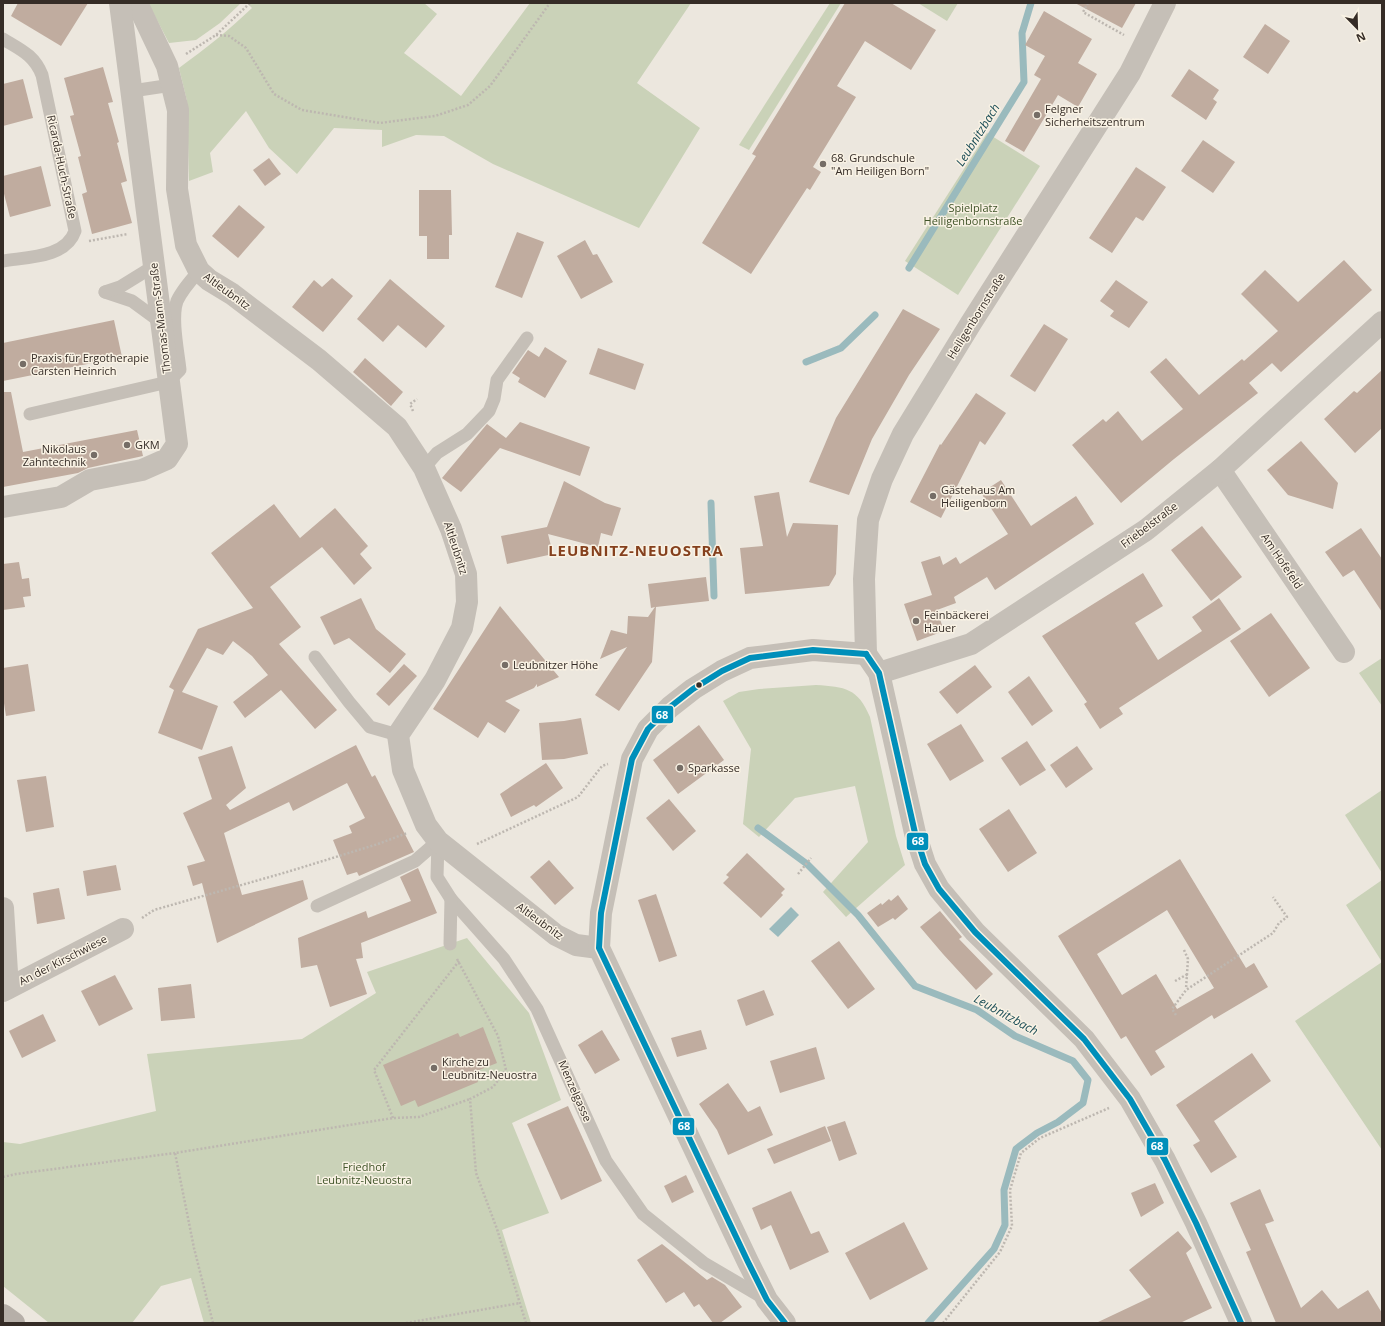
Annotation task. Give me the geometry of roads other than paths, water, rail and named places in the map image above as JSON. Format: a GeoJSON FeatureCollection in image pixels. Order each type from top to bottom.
{"type":"FeatureCollection","features":[{"type":"Feature","properties":{"kind":"street","name":"Thomas-Mann-Straße"},"geometry":{"type":"LineString","coordinates":[[3,507],[61,497],[90,480],[142,470],[167,460],[177,444],[120,3]]}},
{"type":"Feature","properties":{"kind":"street","name":"Altleubnitz"},"geometry":{"type":"LineString","coordinates":[[138,3],[169,76],[178,110],[177,189],[186,245],[199,271],[209,280],[232,294],[318,360],[397,427],[424,468],[451,530],[466,574],[467,602],[462,628],[435,680],[398,735],[403,770],[426,825],[438,840],[454,855],[556,935],[576,946],[599,948]]}},
{"type":"Feature","properties":{"kind":"street","name":"Heiligenbornstraße"},"geometry":{"type":"LineString","coordinates":[[866,654],[864,579],[868,520],[882,479],[903,434],[1130,73],[1145,46],[1165,3]]}},
{"type":"Feature","properties":{"kind":"street","name":"Friebelstraße"},"geometry":{"type":"LineString","coordinates":[[879,674],[971,644],[1146,530],[1220,470],[1382,322]]}},
{"type":"Feature","properties":{"kind":"street","name":"Am Hofefeld"},"geometry":{"type":"LineString","coordinates":[[1220,470],[1344,652]]}},
{"type":"Feature","properties":{"kind":"street"},"geometry":{"type":"LineString","coordinates":[[785,1323],[767,1300],[599,948],[601,913],[632,759],[648,730],[670,707],[693,689],[722,670],[750,658],[813,650],[866,654],[879,674],[915,833],[925,864],[939,889],[975,932],[1084,1039],[1130,1099],[1172,1174],[1241,1323]]}},
{"type":"Feature","properties":{"kind":"street"},"geometry":{"type":"LineString","coordinates":[[3,908],[6,990]]}},
{"type":"Feature","properties":{"kind":"street","name":"An der Kirschwiese"},"geometry":{"type":"LineString","coordinates":[[6,990],[123,930]]}},
{"type":"Feature","properties":{"kind":"street"},"geometry":{"type":"LineString","coordinates":[[3,1315],[14,1323]]}},
{"type":"Feature","properties":{"kind":"lane","name":"Ricarda-Huch-Straße"},"geometry":{"type":"LineString","coordinates":[[3,39],[32,57],[38,64],[42,76],[75,230],[72,239],[65,247],[54,252],[3,262]]}},
{"type":"Feature","properties":{"kind":"lane"},"geometry":{"type":"LineString","coordinates":[[132,91],[169,76]]}},
{"type":"Feature","properties":{"kind":"lane"},"geometry":{"type":"LineString","coordinates":[[154,266],[120,287],[105,292],[132,301],[162,323]]}},
{"type":"Feature","properties":{"kind":"lane"},"geometry":{"type":"LineString","coordinates":[[30,414],[168,382],[180,370],[175,320],[177,302],[187,284],[199,271]]}},
{"type":"Feature","properties":{"kind":"lane"},"geometry":{"type":"LineString","coordinates":[[424,468],[436,453],[467,434],[489,411],[494,399],[498,380],[527,338]]}},
{"type":"Feature","properties":{"kind":"lane"},"geometry":{"type":"LineString","coordinates":[[315,657],[370,727],[398,735]]}},
{"type":"Feature","properties":{"kind":"lane"},"geometry":{"type":"LineString","coordinates":[[317,906],[415,861],[438,840]]}},
{"type":"Feature","properties":{"kind":"lane","name":"Menzelgasse"},"geometry":{"type":"LineString","coordinates":[[438,840],[437,877],[451,900],[504,959],[537,1008],[606,1161],[643,1214],[704,1263],[767,1300]]}},
{"type":"Feature","properties":{"kind":"lane"},"geometry":{"type":"LineString","coordinates":[[450,944],[451,900]]}},
{"type":"Feature","properties":{"kind":"water"},"geometry":{"type":"Polygon","coordinates":[[[791,907],[799,915],[778,937],[769,929],[791,907]]]}},
{"type":"Feature","properties":{"kind":"waterway","name":"Leubnitzbach"},"geometry":{"type":"LineString","coordinates":[[909,268],[1024,82],[1022,33],[1031,3]]}},
{"type":"Feature","properties":{"kind":"waterway","name":"Leubnitzbach"},"geometry":{"type":"LineString","coordinates":[[806,362],[841,348],[875,315]]}},
{"type":"Feature","properties":{"kind":"waterway","name":"Leubnitzbach"},"geometry":{"type":"LineString","coordinates":[[711,503],[714,596]]}},
{"type":"Feature","properties":{"kind":"waterway","name":"Leubnitzbach"},"geometry":{"type":"LineString","coordinates":[[758,828],[807,864],[858,915],[915,986],[977,1010],[1015,1036],[1073,1061],[1088,1080],[1083,1103],[1058,1122],[1037,1133],[1016,1149],[1004,1190],[1005,1225],[994,1249],[928,1323]]}},
{"type":"Feature","properties":{"kind":"place","name":"Felgner Sicherheitszentrum"},"geometry":{"type":"Point","coordinates":[1037,115]}},
{"type":"Feature","properties":{"kind":"place","name":"68. Grundschule \"Am Heiligen Born\""},"geometry":{"type":"Point","coordinates":[823,164]}},
{"type":"Feature","properties":{"kind":"place","name":"Praxis für Ergotherapie Carsten Heinrich"},"geometry":{"type":"Point","coordinates":[23,364]}},
{"type":"Feature","properties":{"kind":"place","name":"GKM"},"geometry":{"type":"Point","coordinates":[127,445]}},
{"type":"Feature","properties":{"kind":"place","name":"Nikolaus Zahntechnik"},"geometry":{"type":"Point","coordinates":[94,455]}},
{"type":"Feature","properties":{"kind":"place","name":"Gästehaus Am Heiligenborn"},"geometry":{"type":"Point","coordinates":[933,496]}},
{"type":"Feature","properties":{"kind":"place","name":"Feinbäckerei Hauer"},"geometry":{"type":"Point","coordinates":[916,621]}},
{"type":"Feature","properties":{"kind":"place","name":"Leubnitzer Höhe"},"geometry":{"type":"Point","coordinates":[505,665]}},
{"type":"Feature","properties":{"kind":"place","name":"Sparkasse"},"geometry":{"type":"Point","coordinates":[680,768]}},
{"type":"Feature","properties":{"kind":"place","name":"Kirche zu Leubnitz-Neuostra"},"geometry":{"type":"Point","coordinates":[434,1068]}},
{"type":"Feature","properties":{"kind":"district","name":"LEUBNITZ-NEUOSTRA"},"geometry":{"type":"Point","coordinates":[636,551]}},
{"type":"Feature","properties":{"kind":"park label","name":"Spielplatz Heiligenbornstraße"},"geometry":{"type":"Point","coordinates":[973,214]}},
{"type":"Feature","properties":{"kind":"park label","name":"Friedhof Leubnitz-Neuostra"},"geometry":{"type":"Point","coordinates":[364,1173]}}]}
